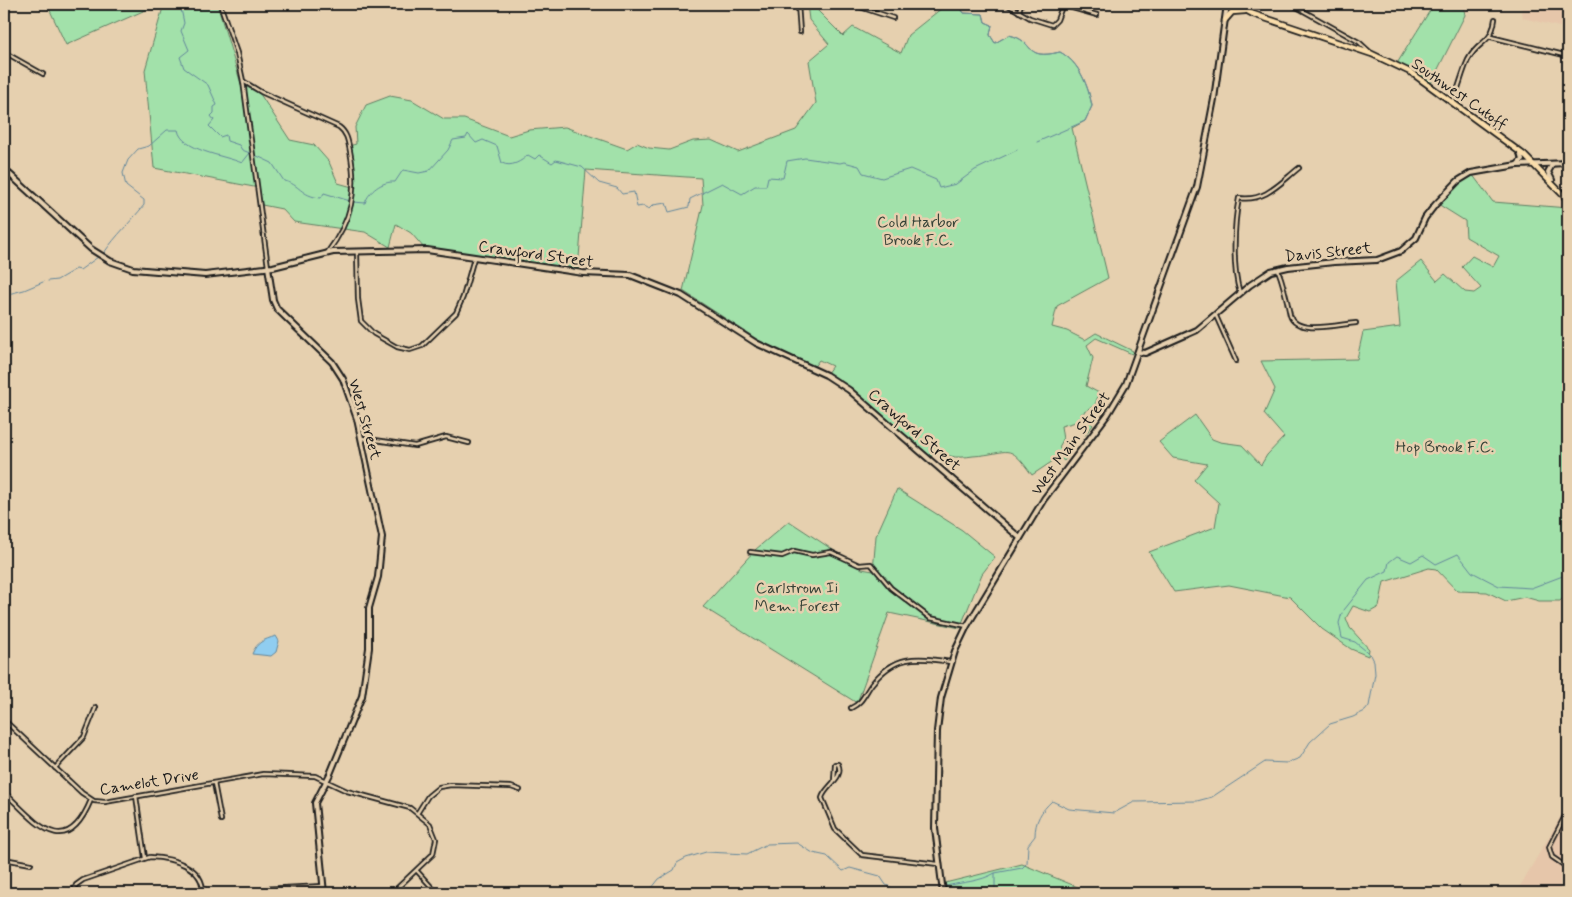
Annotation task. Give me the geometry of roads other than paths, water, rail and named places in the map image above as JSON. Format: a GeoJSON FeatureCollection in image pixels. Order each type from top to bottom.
{"type":"FeatureCollection","features":[{"type":"Feature","properties":{"kind":"main road","name":"Southwest Cutoff"},"geometry":{"type":"LineString","coordinates":[[1235,4],[1246,11],[1372,54],[1412,73],[1535,164],[1552,180],[1568,200]]}},
{"type":"Feature","properties":{"kind":"main road"},"geometry":{"type":"LineString","coordinates":[[1225,20],[1232,12],[1246,11]]}},
{"type":"Feature","properties":{"kind":"street","name":"West Street"},"geometry":{"type":"LineString","coordinates":[[220,4],[237,53],[243,80],[273,300],[277,309],[332,362],[341,375],[355,413],[380,523],[382,552],[378,577],[369,608],[370,644],[364,687],[357,711],[314,808],[324,893]]}},
{"type":"Feature","properties":{"kind":"street"},"geometry":{"type":"LineString","coordinates":[[798,4],[800,32]]}},
{"type":"Feature","properties":{"kind":"street"},"geometry":{"type":"LineString","coordinates":[[851,4],[893,18]]}},
{"type":"Feature","properties":{"kind":"street"},"geometry":{"type":"LineString","coordinates":[[1006,4],[1040,22],[1052,25],[1057,20],[1062,4],[1098,15]]}},
{"type":"Feature","properties":{"kind":"street"},"geometry":{"type":"LineString","coordinates":[[1019,12],[1021,4]]}},
{"type":"Feature","properties":{"kind":"street","name":"West Main Street"},"geometry":{"type":"LineString","coordinates":[[942,893],[935,828],[938,723],[941,698],[951,662],[967,626],[1056,481],[1117,400],[1138,352],[1197,187],[1214,99],[1227,4]]}},
{"type":"Feature","properties":{"kind":"street"},"geometry":{"type":"LineString","coordinates":[[1291,4],[1359,42],[1372,54]]}},
{"type":"Feature","properties":{"kind":"street"},"geometry":{"type":"LineString","coordinates":[[1452,101],[1471,54],[1491,37],[1495,18]]}},
{"type":"Feature","properties":{"kind":"street"},"geometry":{"type":"LineString","coordinates":[[1491,37],[1568,56]]}},
{"type":"Feature","properties":{"kind":"street"},"geometry":{"type":"LineString","coordinates":[[4,52],[43,74]]}},
{"type":"Feature","properties":{"kind":"street"},"geometry":{"type":"LineString","coordinates":[[243,80],[261,92],[339,127],[345,132],[354,170],[354,196],[340,234],[326,254]]}},
{"type":"Feature","properties":{"kind":"street"},"geometry":{"type":"LineString","coordinates":[[1517,165],[1522,160],[1519,151]]}},
{"type":"Feature","properties":{"kind":"street","name":"Davis Street"},"geometry":{"type":"LineString","coordinates":[[1138,352],[1145,353],[1189,334],[1216,316],[1240,293],[1263,276],[1278,269],[1334,262],[1377,260],[1401,251],[1416,238],[1431,210],[1462,178],[1480,170],[1517,165],[1568,163]]}},
{"type":"Feature","properties":{"kind":"street"},"geometry":{"type":"LineString","coordinates":[[1552,164],[1548,172],[1552,180]]}},
{"type":"Feature","properties":{"kind":"street"},"geometry":{"type":"LineString","coordinates":[[1240,293],[1236,276],[1235,227],[1239,198],[1251,199],[1266,195],[1299,168]]}},
{"type":"Feature","properties":{"kind":"street","name":"Crawford Street"},"geometry":{"type":"LineString","coordinates":[[4,169],[84,244],[113,262],[138,270],[191,275],[268,267],[326,254],[357,251],[432,250],[583,273],[630,275],[681,294],[756,343],[822,374],[849,390],[1020,538]]}},
{"type":"Feature","properties":{"kind":"street"},"geometry":{"type":"LineString","coordinates":[[357,251],[358,300],[361,321],[374,334],[397,347],[410,350],[422,346],[456,313],[463,297],[474,256]]}},
{"type":"Feature","properties":{"kind":"street"},"geometry":{"type":"LineString","coordinates":[[1278,269],[1289,303],[1290,315],[1296,323],[1308,328],[1356,323]]}},
{"type":"Feature","properties":{"kind":"street"},"geometry":{"type":"LineString","coordinates":[[1216,316],[1236,361]]}},
{"type":"Feature","properties":{"kind":"street"},"geometry":{"type":"LineString","coordinates":[[360,438],[414,446],[446,437],[469,443]]}},
{"type":"Feature","properties":{"kind":"street"},"geometry":{"type":"LineString","coordinates":[[750,552],[782,556],[794,551],[812,555],[831,552],[859,565],[871,564],[891,588],[930,618],[967,626]]}},
{"type":"Feature","properties":{"kind":"street"},"geometry":{"type":"LineString","coordinates":[[851,708],[860,703],[882,673],[900,660],[916,658],[951,662]]}},
{"type":"Feature","properties":{"kind":"street"},"geometry":{"type":"LineString","coordinates":[[55,768],[83,738],[96,707]]}},
{"type":"Feature","properties":{"kind":"street","name":"Camelot Drive"},"geometry":{"type":"LineString","coordinates":[[4,720],[92,800],[105,802],[270,773],[311,775],[347,791],[406,806],[418,812]]}},
{"type":"Feature","properties":{"kind":"street"},"geometry":{"type":"LineString","coordinates":[[834,781],[834,768],[835,764],[838,764],[840,770],[834,781],[825,790],[822,798],[835,829],[862,855],[938,864]]}},
{"type":"Feature","properties":{"kind":"street"},"geometry":{"type":"LineString","coordinates":[[214,783],[221,820]]}},
{"type":"Feature","properties":{"kind":"street"},"geometry":{"type":"LineString","coordinates":[[392,893],[431,857],[436,843],[433,827],[418,812],[432,792],[444,786],[511,787],[520,790]]}},
{"type":"Feature","properties":{"kind":"street"},"geometry":{"type":"LineString","coordinates":[[4,794],[40,826],[57,833],[70,831],[78,826],[92,800]]}},
{"type":"Feature","properties":{"kind":"street"},"geometry":{"type":"LineString","coordinates":[[136,796],[145,858]]}},
{"type":"Feature","properties":{"kind":"street"},"geometry":{"type":"LineString","coordinates":[[1568,810],[1549,847],[1552,857],[1568,868]]}},
{"type":"Feature","properties":{"kind":"street"},"geometry":{"type":"LineString","coordinates":[[73,893],[76,885],[83,880],[145,858],[160,858],[190,868],[200,878],[203,893]]}},
{"type":"Feature","properties":{"kind":"street"},"geometry":{"type":"LineString","coordinates":[[4,859],[31,864]]}},
{"type":"Feature","properties":{"kind":"street"},"geometry":{"type":"LineString","coordinates":[[417,871],[438,893]]}},
{"type":"Feature","properties":{"kind":"street"},"geometry":{"type":"LineString","coordinates":[[254,893],[264,889],[323,886]]}},
{"type":"Feature","properties":{"kind":"water"},"geometry":{"type":"Polygon","coordinates":[[[276,636],[279,641],[276,652],[271,656],[252,654],[261,642],[276,636]]]}},
{"type":"Feature","properties":{"kind":"waterway"},"geometry":{"type":"LineString","coordinates":[[104,253],[144,205],[144,200],[126,186],[123,173],[128,160],[138,149],[149,146],[167,130],[178,130],[181,137],[195,148],[242,163],[250,153],[242,150],[239,145],[227,141],[226,135],[220,137],[209,126],[214,120],[211,116],[214,113],[214,107],[217,105],[208,85],[184,68],[180,57],[189,50],[181,31],[184,23],[180,4]]}},
{"type":"Feature","properties":{"kind":"waterway"},"geometry":{"type":"LineString","coordinates":[[958,4],[964,13],[983,14],[985,22],[992,25],[990,35],[995,43],[1009,35],[1023,41],[1040,54],[1060,52],[1067,56],[1082,75],[1092,106],[1085,121],[1037,142]]}},
{"type":"Feature","properties":{"kind":"waterway"},"geometry":{"type":"LineString","coordinates":[[354,202],[365,203],[373,191],[385,183],[395,182],[403,170],[419,173],[429,171],[448,150],[453,140],[466,138],[468,134],[476,143],[483,140],[497,146],[502,163],[509,165],[520,161],[528,155],[535,159],[539,155],[552,163],[556,160],[582,167],[599,183],[617,188],[622,194],[634,192],[637,207],[643,206],[649,209],[653,205],[666,203],[669,212],[689,207],[690,199],[722,183],[742,194],[755,186],[766,186],[768,177],[783,178],[787,161],[805,158],[844,162],[859,166],[863,173],[882,178],[910,169],[936,180],[939,188],[956,184],[975,170],[1017,150]]}},
{"type":"Feature","properties":{"kind":"waterway"},"geometry":{"type":"LineString","coordinates":[[255,155],[272,163],[284,181],[294,185],[304,193],[321,198],[324,193],[350,201]]}},
{"type":"Feature","properties":{"kind":"waterway"},"geometry":{"type":"LineString","coordinates":[[48,281],[57,280],[76,269],[80,270],[98,257]]}},
{"type":"Feature","properties":{"kind":"waterway"},"geometry":{"type":"LineString","coordinates":[[4,295],[24,290],[43,282]]}},
{"type":"Feature","properties":{"kind":"waterway"},"geometry":{"type":"LineString","coordinates":[[1344,610],[1368,580],[1387,571],[1389,562],[1397,556],[1411,562],[1423,555],[1436,564],[1458,554],[1472,572],[1499,586],[1531,588],[1568,574]]}},
{"type":"Feature","properties":{"kind":"waterway"},"geometry":{"type":"LineString","coordinates":[[995,893],[995,873],[1022,868],[1027,863],[1028,845],[1035,836],[1037,821],[1052,801],[1069,809],[1114,813],[1134,802],[1197,801],[1212,797],[1265,762],[1287,763],[1300,758],[1310,742],[1330,724],[1365,711],[1369,706],[1375,674],[1374,661],[1371,655],[1355,642],[1342,638],[1339,623],[1342,613]]}},
{"type":"Feature","properties":{"kind":"waterway"},"geometry":{"type":"LineString","coordinates":[[648,893],[659,879],[674,870],[677,863],[686,858],[706,852],[747,854],[767,844],[797,843],[813,853],[827,856],[843,871],[850,868],[880,876],[886,885],[903,893]]}},
{"type":"Feature","properties":{"kind":"waterway"},"geometry":{"type":"LineString","coordinates":[[946,886],[977,880],[995,873]]}},
{"type":"Feature","properties":{"kind":"waterway"},"geometry":{"type":"LineString","coordinates":[[903,893],[914,890],[936,890]]}},
{"type":"Feature","properties":{"kind":"park label","name":"Cold Harbor Brook F.C."},"geometry":{"type":"Point","coordinates":[918,230]}},
{"type":"Feature","properties":{"kind":"park label","name":"Hop Brook F.C."},"geometry":{"type":"Point","coordinates":[1445,446]}},
{"type":"Feature","properties":{"kind":"park label","name":"Carlstrom Ii Mem. Forest"},"geometry":{"type":"Point","coordinates":[797,596]}}]}
